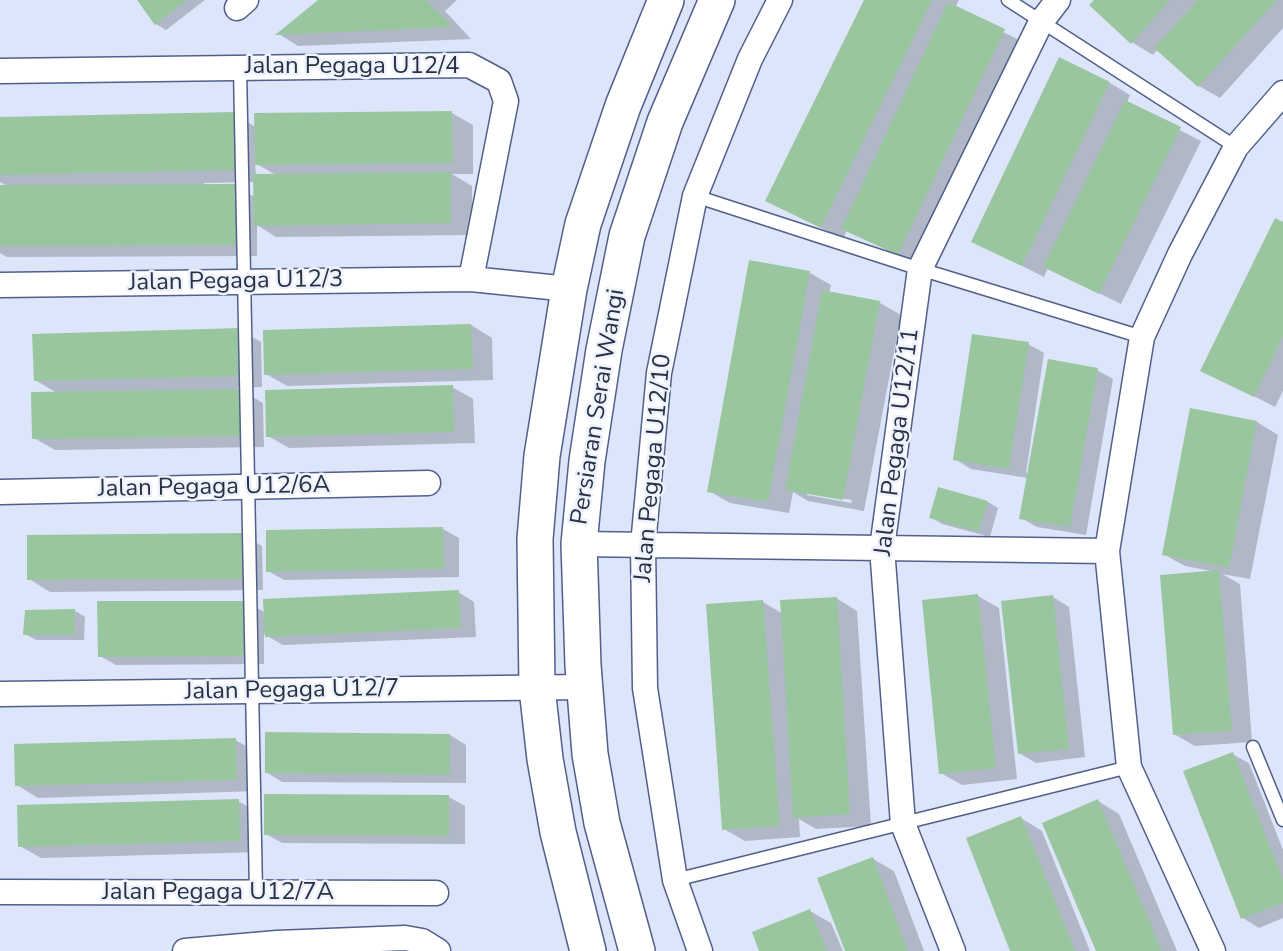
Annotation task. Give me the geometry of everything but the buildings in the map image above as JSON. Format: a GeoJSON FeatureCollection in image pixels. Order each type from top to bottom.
{"type":"FeatureCollection","features":[{"type":"Feature","properties":{"kind":"street","name":"Persiaran Serai Wangi"},"geometry":{"type":"LineString","coordinates":[[588,951],[558,832],[545,759],[537,688],[535,539],[542,456],[569,289],[583,224],[622,106],[666,0]]}},
{"type":"Feature","properties":{"kind":"street","name":"Persiaran Serai Wangi"},"geometry":{"type":"LineString","coordinates":[[638,951],[602,823],[590,754],[584,687],[579,544],[587,461],[604,350],[627,236],[665,122],[718,0]]}},
{"type":"Feature","properties":{"kind":"street","name":"Jalan Pegaga U12/10"},"geometry":{"type":"LineString","coordinates":[[700,951],[675,880],[645,688],[643,545],[659,373],[695,196],[750,59],[780,0]]}},
{"type":"Feature","properties":{"kind":"street","name":"Jalan Pegaga U12/11"},"geometry":{"type":"LineString","coordinates":[[953,951],[903,824],[882,548],[920,269],[1041,22],[1058,0]]}},
{"type":"Feature","properties":{"kind":"street","name":"Jalan Pegaga U12/4"},"geometry":{"type":"LineString","coordinates":[[0,71],[469,65],[499,81],[506,101],[471,279]]}},
{"type":"Feature","properties":{"kind":"street"},"geometry":{"type":"LineString","coordinates":[[1213,951],[1129,767],[1107,551],[1142,337],[1180,254],[1236,147],[1283,93]]}},
{"type":"Feature","properties":{"kind":"street","name":"Jalan Pegaga U12/3"},"geometry":{"type":"LineString","coordinates":[[0,285],[471,279],[569,289]]}},
{"type":"Feature","properties":{"kind":"street","name":"Jalan Pegaga U12/6A"},"geometry":{"type":"LineString","coordinates":[[0,492],[428,483]]}},
{"type":"Feature","properties":{"kind":"street"},"geometry":{"type":"LineString","coordinates":[[579,544],[1107,551]]}},
{"type":"Feature","properties":{"kind":"street","name":"Jalan Pegaga U12/7"},"geometry":{"type":"LineString","coordinates":[[0,694],[584,687]]}},
{"type":"Feature","properties":{"kind":"street","name":"Jalan Pegaga U12/7A"},"geometry":{"type":"LineString","coordinates":[[0,892],[436,893]]}},
{"type":"Feature","properties":{"kind":"street"},"geometry":{"type":"LineString","coordinates":[[185,951],[405,938],[422,940],[438,951]]}},
{"type":"Feature","properties":{"kind":"lane"},"geometry":{"type":"LineString","coordinates":[[1008,0],[1236,147]]}},
{"type":"Feature","properties":{"kind":"lane"},"geometry":{"type":"LineString","coordinates":[[240,68],[256,893]]}},
{"type":"Feature","properties":{"kind":"lane"},"geometry":{"type":"LineString","coordinates":[[695,196],[1142,337]]}},
{"type":"Feature","properties":{"kind":"lane"},"geometry":{"type":"LineString","coordinates":[[1253,747],[1283,820]]}},
{"type":"Feature","properties":{"kind":"lane"},"geometry":{"type":"LineString","coordinates":[[675,880],[1129,767]]}}]}
